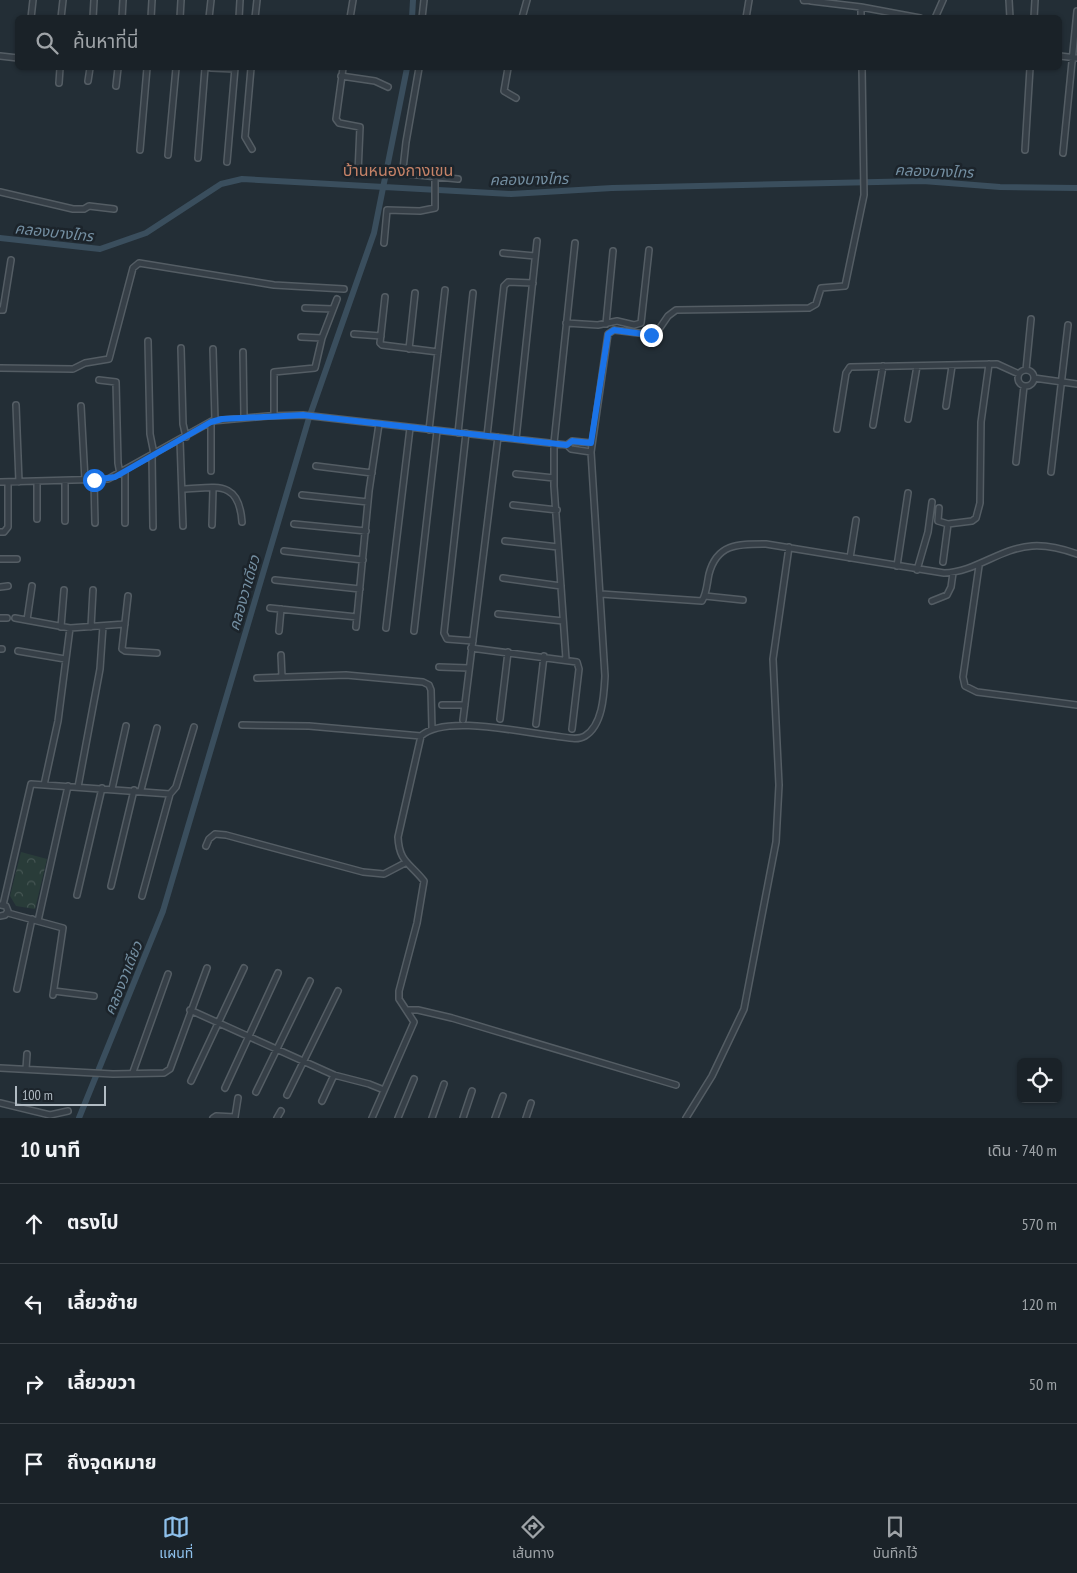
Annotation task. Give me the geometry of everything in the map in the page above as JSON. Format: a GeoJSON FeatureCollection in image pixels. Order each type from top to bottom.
{"type":"FeatureCollection","features":[{"type":"Feature","properties":{"kind":"street"},"geometry":{"type":"LineString","coordinates":[[31,15],[33,0]]}},
{"type":"Feature","properties":{"kind":"street"},"geometry":{"type":"LineString","coordinates":[[62,15],[63,0]]}},
{"type":"Feature","properties":{"kind":"street"},"geometry":{"type":"LineString","coordinates":[[93,15],[94,0]]}},
{"type":"Feature","properties":{"kind":"street"},"geometry":{"type":"LineString","coordinates":[[122,15],[123,0]]}},
{"type":"Feature","properties":{"kind":"street"},"geometry":{"type":"LineString","coordinates":[[151,15],[152,0]]}},
{"type":"Feature","properties":{"kind":"street"},"geometry":{"type":"LineString","coordinates":[[180,15],[181,0]]}},
{"type":"Feature","properties":{"kind":"street"},"geometry":{"type":"LineString","coordinates":[[209,15],[211,0]]}},
{"type":"Feature","properties":{"kind":"street"},"geometry":{"type":"LineString","coordinates":[[238,15],[240,0]]}},
{"type":"Feature","properties":{"kind":"street"},"geometry":{"type":"LineString","coordinates":[[255,15],[257,0]]}},
{"type":"Feature","properties":{"kind":"street"},"geometry":{"type":"LineString","coordinates":[[350,15],[353,0]]}},
{"type":"Feature","properties":{"kind":"street"},"geometry":{"type":"LineString","coordinates":[[422,15],[424,0]]}},
{"type":"Feature","properties":{"kind":"street"},"geometry":{"type":"LineString","coordinates":[[523,15],[527,0]]}},
{"type":"Feature","properties":{"kind":"street"},"geometry":{"type":"LineString","coordinates":[[746,15],[748,0]]}},
{"type":"Feature","properties":{"kind":"street"},"geometry":{"type":"LineString","coordinates":[[809,0],[904,15]]}},
{"type":"Feature","properties":{"kind":"street"},"geometry":{"type":"LineString","coordinates":[[936,15],[944,0]]}},
{"type":"Feature","properties":{"kind":"street"},"geometry":{"type":"LineString","coordinates":[[1009,0],[1010,15]]}},
{"type":"Feature","properties":{"kind":"street"},"geometry":{"type":"LineString","coordinates":[[1034,15],[1035,0]]}},
{"type":"Feature","properties":{"kind":"street"},"geometry":{"type":"LineString","coordinates":[[861,7],[861,15]]}},
{"type":"Feature","properties":{"kind":"street"},"geometry":{"type":"LineString","coordinates":[[1063,153],[1075,58],[1077,11]]}},
{"type":"Feature","properties":{"kind":"street"},"geometry":{"type":"LineString","coordinates":[[0,56],[15,58]]}},
{"type":"Feature","properties":{"kind":"street"},"geometry":{"type":"LineString","coordinates":[[1062,56],[1075,58]]}},
{"type":"Feature","properties":{"kind":"street"},"geometry":{"type":"LineString","coordinates":[[59,83],[60,70]]}},
{"type":"Feature","properties":{"kind":"street"},"geometry":{"type":"LineString","coordinates":[[88,81],[90,70]]}},
{"type":"Feature","properties":{"kind":"street"},"geometry":{"type":"LineString","coordinates":[[116,86],[118,70]]}},
{"type":"Feature","properties":{"kind":"street"},"geometry":{"type":"LineString","coordinates":[[140,150],[147,70]]}},
{"type":"Feature","properties":{"kind":"street"},"geometry":{"type":"LineString","coordinates":[[168,155],[176,70]]}},
{"type":"Feature","properties":{"kind":"street"},"geometry":{"type":"LineString","coordinates":[[198,158],[205,70]]}},
{"type":"Feature","properties":{"kind":"street"},"geometry":{"type":"LineString","coordinates":[[228,162],[235,70]]}},
{"type":"Feature","properties":{"kind":"street"},"geometry":{"type":"LineString","coordinates":[[251,70],[245,137],[252,149]]}},
{"type":"Feature","properties":{"kind":"street"},"geometry":{"type":"LineString","coordinates":[[342,70],[336,119],[339,123],[360,127],[358,173]]}},
{"type":"Feature","properties":{"kind":"street"},"geometry":{"type":"LineString","coordinates":[[419,70],[403,170],[408,174],[436,180],[458,180]]}},
{"type":"Feature","properties":{"kind":"street"},"geometry":{"type":"LineString","coordinates":[[508,70],[504,91],[516,98]]}},
{"type":"Feature","properties":{"kind":"street"},"geometry":{"type":"LineString","coordinates":[[242,724],[308,726],[421,736],[432,729],[479,725],[576,738],[586,735],[601,710],[604,693],[601,594],[591,443],[602,363],[610,331],[655,335],[668,316],[676,310],[809,308],[816,304],[819,291],[825,286],[842,286],[847,282],[864,194],[862,171],[862,70]]}},
{"type":"Feature","properties":{"kind":"street"},"geometry":{"type":"LineString","coordinates":[[1024,150],[1030,70]]}},
{"type":"Feature","properties":{"kind":"street"},"geometry":{"type":"LineString","coordinates":[[341,76],[375,82],[388,87]]}},
{"type":"Feature","properties":{"kind":"street"},"geometry":{"type":"LineString","coordinates":[[384,243],[388,210],[433,209],[436,205],[437,197],[436,180]]}},
{"type":"Feature","properties":{"kind":"street"},"geometry":{"type":"LineString","coordinates":[[0,192],[79,210],[89,206],[114,209]]}},
{"type":"Feature","properties":{"kind":"street"},"geometry":{"type":"LineString","coordinates":[[516,439],[537,241]]}},
{"type":"Feature","properties":{"kind":"street"},"geometry":{"type":"LineString","coordinates":[[566,659],[554,478],[554,443],[576,243]]}},
{"type":"Feature","properties":{"kind":"street"},"geometry":{"type":"LineString","coordinates":[[566,323],[598,326],[617,321],[634,325],[641,323],[649,250]]}},
{"type":"Feature","properties":{"kind":"street"},"geometry":{"type":"LineString","coordinates":[[606,324],[613,251]]}},
{"type":"Feature","properties":{"kind":"street"},"geometry":{"type":"LineString","coordinates":[[503,253],[535,256]]}},
{"type":"Feature","properties":{"kind":"street"},"geometry":{"type":"LineString","coordinates":[[0,310],[3,310],[11,260]]}},
{"type":"Feature","properties":{"kind":"street"},"geometry":{"type":"LineString","coordinates":[[0,368],[73,369],[85,363],[103,362],[109,359],[133,268],[139,263],[274,285],[344,289]]}},
{"type":"Feature","properties":{"kind":"street"},"geometry":{"type":"LineString","coordinates":[[487,436],[504,286],[508,282],[533,283]]}},
{"type":"Feature","properties":{"kind":"street"},"geometry":{"type":"LineString","coordinates":[[429,430],[445,290]]}},
{"type":"Feature","properties":{"kind":"street"},"geometry":{"type":"LineString","coordinates":[[409,349],[415,293]]}},
{"type":"Feature","properties":{"kind":"street"},"geometry":{"type":"LineString","coordinates":[[458,433],[473,293]]}},
{"type":"Feature","properties":{"kind":"street"},"geometry":{"type":"LineString","coordinates":[[385,297],[381,336],[382,345],[438,352]]}},
{"type":"Feature","properties":{"kind":"street"},"geometry":{"type":"LineString","coordinates":[[274,416],[274,372],[314,370],[322,338],[338,298]]}},
{"type":"Feature","properties":{"kind":"street"},"geometry":{"type":"LineString","coordinates":[[305,308],[333,309]]}},
{"type":"Feature","properties":{"kind":"street"},"geometry":{"type":"LineString","coordinates":[[1026,370],[1031,320]]}},
{"type":"Feature","properties":{"kind":"street"},"geometry":{"type":"LineString","coordinates":[[1050,472],[1068,325]]}},
{"type":"Feature","properties":{"kind":"street"},"geometry":{"type":"LineString","coordinates":[[354,334],[381,336]]}},
{"type":"Feature","properties":{"kind":"street"},"geometry":{"type":"LineString","coordinates":[[301,337],[322,338]]}},
{"type":"Feature","properties":{"kind":"street"},"geometry":{"type":"LineString","coordinates":[[148,342],[154,527]]}},
{"type":"Feature","properties":{"kind":"street"},"geometry":{"type":"LineString","coordinates":[[181,348],[183,526]]}},
{"type":"Feature","properties":{"kind":"street"},"geometry":{"type":"LineString","coordinates":[[211,471],[213,349]]}},
{"type":"Feature","properties":{"kind":"street"},"geometry":{"type":"LineString","coordinates":[[243,352],[244,417]]}},
{"type":"Feature","properties":{"kind":"street"},"geometry":{"type":"LineString","coordinates":[[837,429],[848,369],[883,366],[989,364],[1006,366],[1019,374]]}},
{"type":"Feature","properties":{"kind":"street"},"geometry":{"type":"LineString","coordinates":[[939,508],[938,521],[948,524],[972,522],[976,518],[980,504],[981,422],[989,364]]}},
{"type":"Feature","properties":{"kind":"street"},"geometry":{"type":"LineString","coordinates":[[873,425],[883,366]]}},
{"type":"Feature","properties":{"kind":"street"},"geometry":{"type":"LineString","coordinates":[[908,419],[917,366]]}},
{"type":"Feature","properties":{"kind":"street"},"geometry":{"type":"LineString","coordinates":[[946,406],[952,366]]}},
{"type":"Feature","properties":{"kind":"street"},"geometry":{"type":"LineString","coordinates":[[1019,374],[1026,370]]}},
{"type":"Feature","properties":{"kind":"street"},"geometry":{"type":"LineString","coordinates":[[1026,370],[1031,372],[1034,378]]}},
{"type":"Feature","properties":{"kind":"street"},"geometry":{"type":"LineString","coordinates":[[1019,374],[1018,381],[1024,386]]}},
{"type":"Feature","properties":{"kind":"street"},"geometry":{"type":"LineString","coordinates":[[1034,378],[1077,384]]}},
{"type":"Feature","properties":{"kind":"street"},"geometry":{"type":"LineString","coordinates":[[1024,386],[1032,382],[1034,378]]}},
{"type":"Feature","properties":{"kind":"street"},"geometry":{"type":"LineString","coordinates":[[99,380],[114,380],[117,385],[118,463],[122,472],[125,523]]}},
{"type":"Feature","properties":{"kind":"street"},"geometry":{"type":"LineString","coordinates":[[1016,462],[1024,386]]}},
{"type":"Feature","properties":{"kind":"street"},"geometry":{"type":"LineString","coordinates":[[16,405],[19,482]]}},
{"type":"Feature","properties":{"kind":"street"},"geometry":{"type":"LineString","coordinates":[[81,406],[85,480]]}},
{"type":"Feature","properties":{"kind":"street"},"geometry":{"type":"LineString","coordinates":[[0,482],[108,479],[213,421],[244,417],[303,415],[554,443],[567,445],[571,449],[591,452]]}},
{"type":"Feature","properties":{"kind":"street"},"geometry":{"type":"LineString","coordinates":[[356,627],[368,502],[379,424]]}},
{"type":"Feature","properties":{"kind":"street"},"geometry":{"type":"LineString","coordinates":[[386,628],[410,428]]}},
{"type":"Feature","properties":{"kind":"street"},"geometry":{"type":"LineString","coordinates":[[414,631],[437,431]]}},
{"type":"Feature","properties":{"kind":"street"},"geometry":{"type":"LineString","coordinates":[[466,433],[444,633],[447,639],[473,641]]}},
{"type":"Feature","properties":{"kind":"street"},"geometry":{"type":"LineString","coordinates":[[463,720],[498,437]]}},
{"type":"Feature","properties":{"kind":"street"},"geometry":{"type":"LineString","coordinates":[[567,445],[572,441],[591,443]]}},
{"type":"Feature","properties":{"kind":"street"},"geometry":{"type":"LineString","coordinates":[[316,466],[372,473]]}},
{"type":"Feature","properties":{"kind":"street"},"geometry":{"type":"LineString","coordinates":[[516,474],[554,478]]}},
{"type":"Feature","properties":{"kind":"street"},"geometry":{"type":"LineString","coordinates":[[94,480],[95,524]]}},
{"type":"Feature","properties":{"kind":"street"},"geometry":{"type":"LineString","coordinates":[[65,481],[65,521]]}},
{"type":"Feature","properties":{"kind":"street"},"geometry":{"type":"LineString","coordinates":[[0,532],[4,532],[8,527],[8,482]]}},
{"type":"Feature","properties":{"kind":"street"},"geometry":{"type":"LineString","coordinates":[[37,482],[37,519]]}},
{"type":"Feature","properties":{"kind":"street"},"geometry":{"type":"LineString","coordinates":[[212,525],[213,488]]}},
{"type":"Feature","properties":{"kind":"street"},"geometry":{"type":"LineString","coordinates":[[182,489],[223,488],[236,495],[241,506],[242,522]]}},
{"type":"Feature","properties":{"kind":"street"},"geometry":{"type":"LineString","coordinates":[[897,566],[908,493]]}},
{"type":"Feature","properties":{"kind":"street"},"geometry":{"type":"LineString","coordinates":[[302,495],[368,502]]}},
{"type":"Feature","properties":{"kind":"street"},"geometry":{"type":"LineString","coordinates":[[917,570],[928,532],[932,502]]}},
{"type":"Feature","properties":{"kind":"street"},"geometry":{"type":"LineString","coordinates":[[513,505],[556,510]]}},
{"type":"Feature","properties":{"kind":"street"},"geometry":{"type":"LineString","coordinates":[[850,558],[856,520]]}},
{"type":"Feature","properties":{"kind":"street"},"geometry":{"type":"LineString","coordinates":[[294,524],[366,531]]}},
{"type":"Feature","properties":{"kind":"street"},"geometry":{"type":"LineString","coordinates":[[943,562],[948,524]]}},
{"type":"Feature","properties":{"kind":"street"},"geometry":{"type":"LineString","coordinates":[[505,541],[558,547]]}},
{"type":"Feature","properties":{"kind":"street"},"geometry":{"type":"LineString","coordinates":[[601,594],[702,601],[705,596],[712,564],[727,548],[738,544],[782,546],[917,570],[953,573],[979,566],[1002,555],[1032,546],[1062,549],[1077,554]]}},
{"type":"Feature","properties":{"kind":"street"},"geometry":{"type":"LineString","coordinates":[[686,1118],[712,1076],[744,1009],[776,842],[779,785],[773,659],[789,547]]}},
{"type":"Feature","properties":{"kind":"street"},"geometry":{"type":"LineString","coordinates":[[284,551],[363,560]]}},
{"type":"Feature","properties":{"kind":"street"},"geometry":{"type":"LineString","coordinates":[[0,559],[17,559]]}},
{"type":"Feature","properties":{"kind":"street"},"geometry":{"type":"LineString","coordinates":[[979,566],[963,677],[965,686],[977,692],[1077,705]]}},
{"type":"Feature","properties":{"kind":"street"},"geometry":{"type":"LineString","coordinates":[[932,601],[947,595],[951,587],[953,573]]}},
{"type":"Feature","properties":{"kind":"street"},"geometry":{"type":"LineString","coordinates":[[503,578],[561,586]]}},
{"type":"Feature","properties":{"kind":"street"},"geometry":{"type":"LineString","coordinates":[[275,580],[360,589]]}},
{"type":"Feature","properties":{"kind":"street"},"geometry":{"type":"LineString","coordinates":[[0,587],[8,586]]}},
{"type":"Feature","properties":{"kind":"street"},"geometry":{"type":"LineString","coordinates":[[27,620],[32,586]]}},
{"type":"Feature","properties":{"kind":"street"},"geometry":{"type":"LineString","coordinates":[[61,627],[64,590]]}},
{"type":"Feature","properties":{"kind":"street"},"geometry":{"type":"LineString","coordinates":[[91,627],[94,590]]}},
{"type":"Feature","properties":{"kind":"street"},"geometry":{"type":"LineString","coordinates":[[128,596],[123,650],[157,653]]}},
{"type":"Feature","properties":{"kind":"street"},"geometry":{"type":"LineString","coordinates":[[705,596],[744,600]]}},
{"type":"Feature","properties":{"kind":"street"},"geometry":{"type":"LineString","coordinates":[[270,608],[357,617]]}},
{"type":"Feature","properties":{"kind":"street"},"geometry":{"type":"LineString","coordinates":[[279,631],[282,609]]}},
{"type":"Feature","properties":{"kind":"street"},"geometry":{"type":"LineString","coordinates":[[498,614],[563,622]]}},
{"type":"Feature","properties":{"kind":"street"},"geometry":{"type":"LineString","coordinates":[[0,618],[6,618]]}},
{"type":"Feature","properties":{"kind":"street"},"geometry":{"type":"LineString","coordinates":[[15,618],[70,628],[125,624]]}},
{"type":"Feature","properties":{"kind":"street"},"geometry":{"type":"LineString","coordinates":[[78,787],[100,670],[103,626]]}},
{"type":"Feature","properties":{"kind":"street"},"geometry":{"type":"LineString","coordinates":[[44,785],[58,721],[70,628]]}},
{"type":"Feature","properties":{"kind":"street"},"geometry":{"type":"LineString","coordinates":[[471,648],[566,659],[572,660],[579,665],[572,729]]}},
{"type":"Feature","properties":{"kind":"street"},"geometry":{"type":"LineString","coordinates":[[18,651],[65,659]]}},
{"type":"Feature","properties":{"kind":"street"},"geometry":{"type":"LineString","coordinates":[[500,719],[508,652]]}},
{"type":"Feature","properties":{"kind":"street"},"geometry":{"type":"LineString","coordinates":[[281,655],[282,677]]}},
{"type":"Feature","properties":{"kind":"street"},"geometry":{"type":"LineString","coordinates":[[536,724],[544,656]]}},
{"type":"Feature","properties":{"kind":"street"},"geometry":{"type":"LineString","coordinates":[[439,667],[469,668]]}},
{"type":"Feature","properties":{"kind":"street"},"geometry":{"type":"LineString","coordinates":[[257,678],[346,675],[423,682],[429,685],[431,690],[432,729]]}},
{"type":"Feature","properties":{"kind":"street"},"geometry":{"type":"LineString","coordinates":[[442,705],[465,705]]}},
{"type":"Feature","properties":{"kind":"street"},"geometry":{"type":"LineString","coordinates":[[112,789],[126,726]]}},
{"type":"Feature","properties":{"kind":"street"},"geometry":{"type":"LineString","coordinates":[[142,896],[170,794],[176,787],[194,727]]}},
{"type":"Feature","properties":{"kind":"street"},"geometry":{"type":"LineString","coordinates":[[141,790],[158,728]]}},
{"type":"Feature","properties":{"kind":"street"},"geometry":{"type":"LineString","coordinates":[[372,1118],[413,1028],[412,1016],[399,999],[399,991],[424,889],[424,881],[406,863],[398,850],[398,837],[421,736]]}},
{"type":"Feature","properties":{"kind":"street"},"geometry":{"type":"LineString","coordinates":[[8,913],[8,908],[2,905],[31,784],[141,790],[170,794]]}},
{"type":"Feature","properties":{"kind":"street"},"geometry":{"type":"LineString","coordinates":[[17,989],[68,786]]}},
{"type":"Feature","properties":{"kind":"street"},"geometry":{"type":"LineString","coordinates":[[77,895],[102,788]]}},
{"type":"Feature","properties":{"kind":"street"},"geometry":{"type":"LineString","coordinates":[[111,886],[134,790]]}},
{"type":"Feature","properties":{"kind":"street"},"geometry":{"type":"LineString","coordinates":[[206,846],[214,834],[226,835],[250,843],[370,873],[384,874],[406,863]]}},
{"type":"Feature","properties":{"kind":"street"},"geometry":{"type":"LineString","coordinates":[[0,916],[8,913],[63,928],[53,993],[94,996]]}},
{"type":"Feature","properties":{"kind":"street"},"geometry":{"type":"LineString","coordinates":[[0,1068],[113,1074],[133,1072],[164,1074],[170,1069],[190,1010],[207,968]]}},
{"type":"Feature","properties":{"kind":"street"},"geometry":{"type":"LineString","coordinates":[[191,1082],[244,968]]}},
{"type":"Feature","properties":{"kind":"street"},"geometry":{"type":"LineString","coordinates":[[224,1088],[278,973]]}},
{"type":"Feature","properties":{"kind":"street"},"geometry":{"type":"LineString","coordinates":[[133,1072],[168,974]]}},
{"type":"Feature","properties":{"kind":"street"},"geometry":{"type":"LineString","coordinates":[[256,1092],[310,981]]}},
{"type":"Feature","properties":{"kind":"street"},"geometry":{"type":"LineString","coordinates":[[287,1095],[305,1062],[338,991]]}},
{"type":"Feature","properties":{"kind":"street"},"geometry":{"type":"LineString","coordinates":[[190,1010],[334,1075],[384,1090]]}},
{"type":"Feature","properties":{"kind":"street"},"geometry":{"type":"LineString","coordinates":[[407,1010],[418,1010],[452,1018],[676,1085]]}},
{"type":"Feature","properties":{"kind":"street"},"geometry":{"type":"LineString","coordinates":[[26,1069],[27,1054]]}},
{"type":"Feature","properties":{"kind":"street"},"geometry":{"type":"LineString","coordinates":[[322,1101],[334,1075]]}},
{"type":"Feature","properties":{"kind":"street"},"geometry":{"type":"LineString","coordinates":[[398,1118],[414,1079]]}},
{"type":"Feature","properties":{"kind":"street"},"geometry":{"type":"LineString","coordinates":[[432,1118],[444,1084]]}},
{"type":"Feature","properties":{"kind":"street"},"geometry":{"type":"LineString","coordinates":[[463,1118],[472,1091]]}},
{"type":"Feature","properties":{"kind":"street"},"geometry":{"type":"LineString","coordinates":[[495,1118],[503,1096]]}},
{"type":"Feature","properties":{"kind":"street"},"geometry":{"type":"LineString","coordinates":[[213,1118],[216,1116],[235,1117],[238,1098]]}},
{"type":"Feature","properties":{"kind":"street"},"geometry":{"type":"LineString","coordinates":[[526,1118],[531,1103]]}},
{"type":"Feature","properties":{"kind":"street"},"geometry":{"type":"LineString","coordinates":[[0,1104],[50,1115],[68,1111]]}},
{"type":"Feature","properties":{"kind":"street"},"geometry":{"type":"LineString","coordinates":[[277,1118],[281,1111]]}},
{"type":"Feature","properties":{"kind":"green space"},"geometry":{"type":"Polygon","coordinates":[[[21,852],[47,859],[35,909],[16,906],[10,896],[21,852]]]}},
{"type":"Feature","properties":{"kind":"waterway","name":"คลองวาเดียว"},"geometry":{"type":"LineString","coordinates":[[412,15],[413,0]]}},
{"type":"Feature","properties":{"kind":"waterway","name":"คลองวาเดียว"},"geometry":{"type":"LineString","coordinates":[[79,1118],[163,911],[309,418],[374,233],[407,70]]}},
{"type":"Feature","properties":{"kind":"waterway","name":"คลองบางไทร"},"geometry":{"type":"LineString","coordinates":[[0,238],[100,249],[146,233],[221,184],[242,179],[511,194],[612,188],[923,181],[1000,187],[1077,188]]}},
{"type":"Feature","properties":{"kind":"district","name":"บ้านหนองกางเขน"},"geometry":{"type":"Point","coordinates":[398,170]}},
{"type":"Feature","properties":{"kind":"route"},"geometry":{"type":"LineString","coordinates":[[94,480],[115,477],[211,422],[222,419],[303,415],[567,445],[572,441],[591,443],[608,334],[614,330],[651,335]]}}]}
